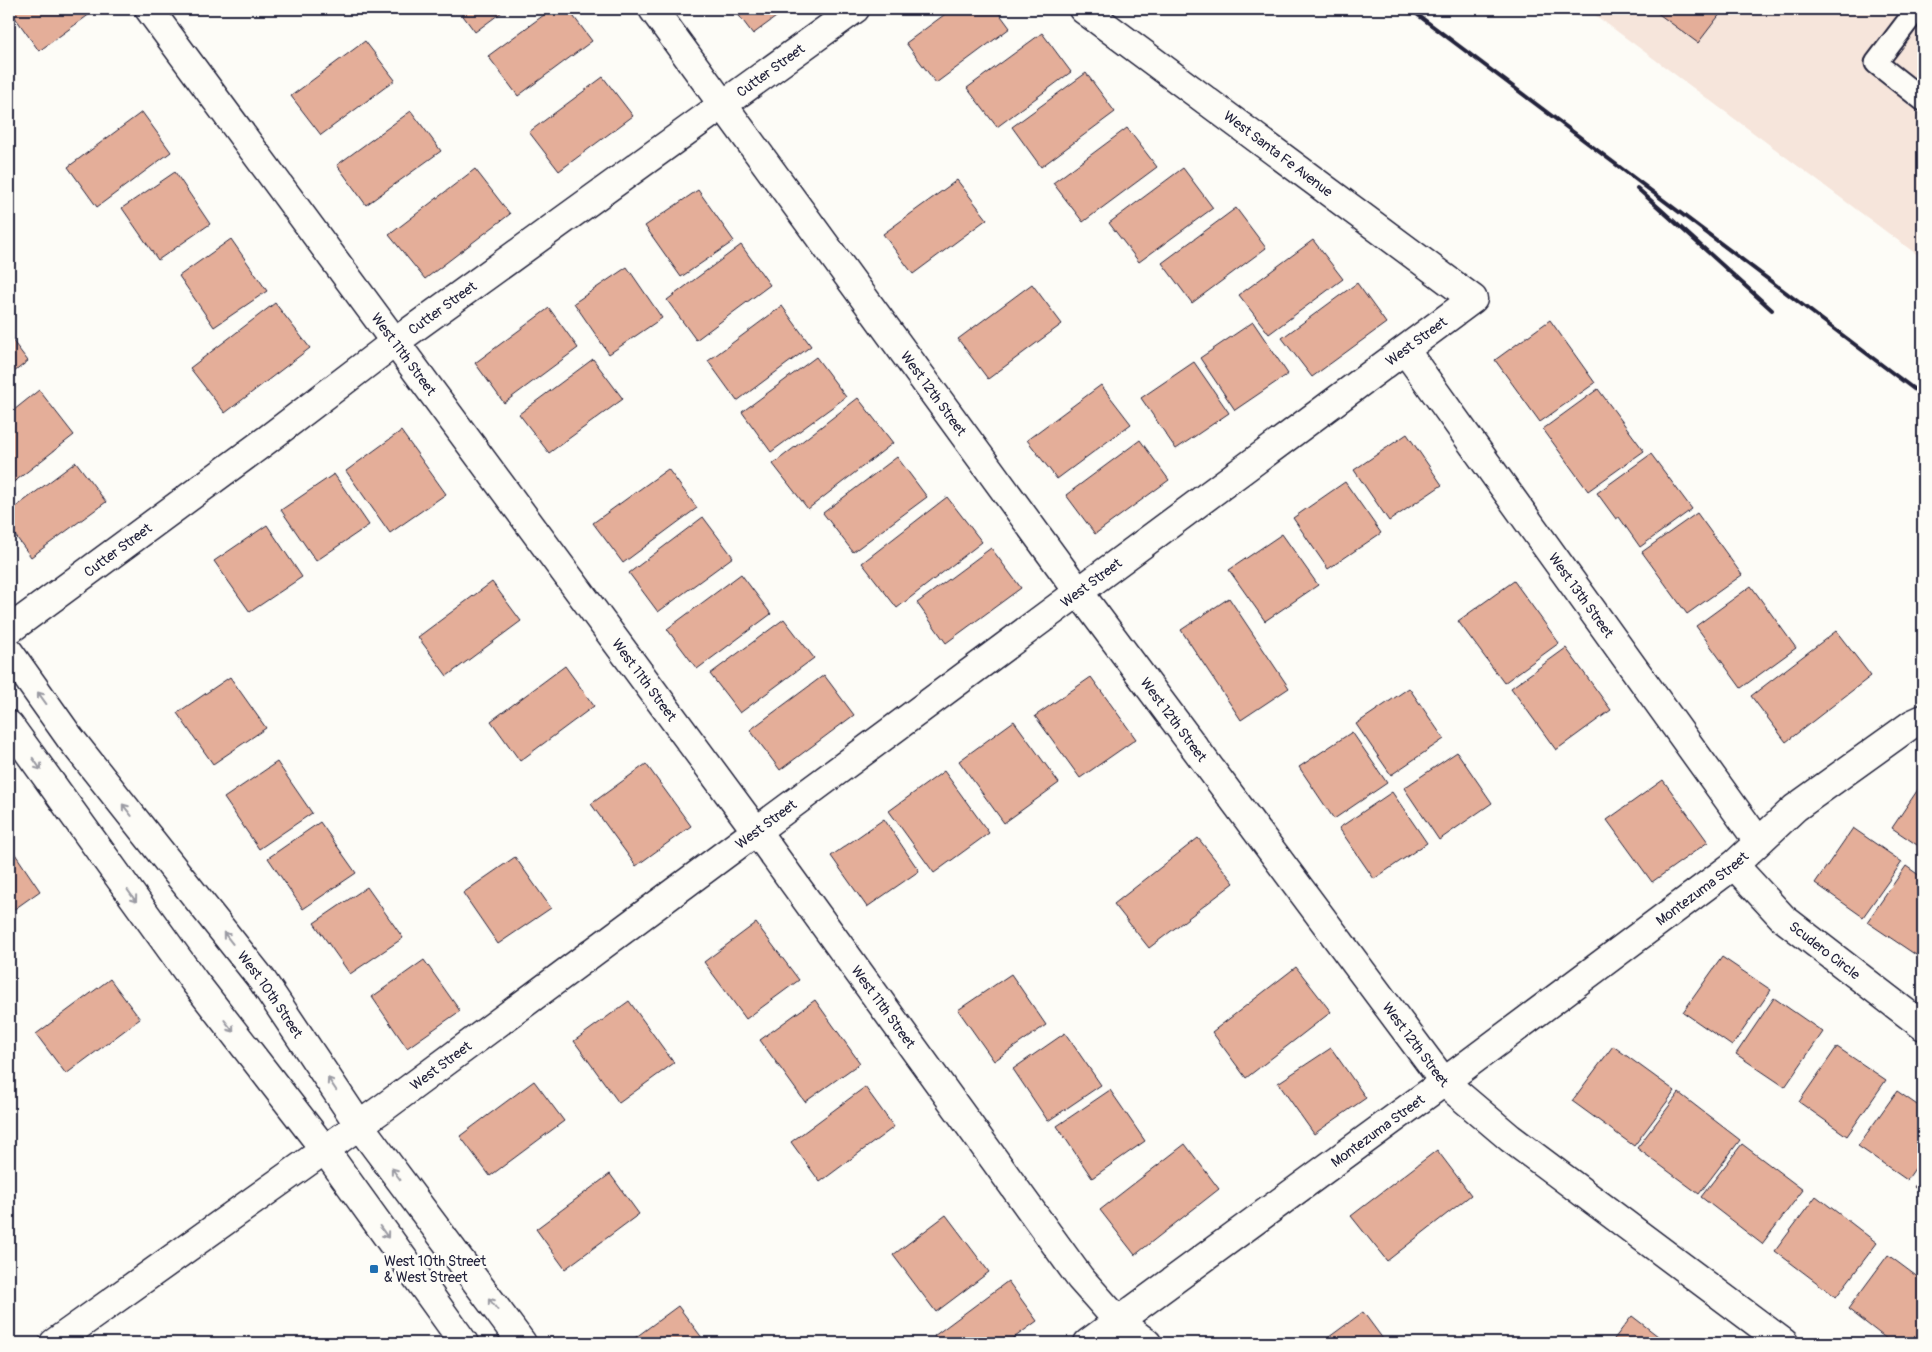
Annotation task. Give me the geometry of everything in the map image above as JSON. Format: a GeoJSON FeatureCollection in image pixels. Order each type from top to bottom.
{"type":"FeatureCollection","features":[{"type":"Feature","properties":{"kind":"street","name":"West 11th Street"},"geometry":{"type":"LineString","coordinates":[[149,9],[757,832],[1074,1270],[1119,1322],[1147,1343]]}},
{"type":"Feature","properties":{"kind":"street","name":"West 12th Street"},"geometry":{"type":"LineString","coordinates":[[653,9],[1078,591],[1444,1082],[1510,1138],[1784,1343]]}},
{"type":"Feature","properties":{"kind":"street","name":"Cutter Street"},"geometry":{"type":"LineString","coordinates":[[9,630],[268,439],[395,342],[855,9]]}},
{"type":"Feature","properties":{"kind":"street","name":"West Santa Fe Avenue"},"geometry":{"type":"LineString","coordinates":[[1083,9],[1473,299]]}},
{"type":"Feature","properties":{"kind":"street","name":"West Street"},"geometry":{"type":"LineString","coordinates":[[54,1343],[360,1125],[1473,299]]}},
{"type":"Feature","properties":{"kind":"street","name":"West 13th Street"},"geometry":{"type":"LineString","coordinates":[[1405,350],[1758,841]]}},
{"type":"Feature","properties":{"kind":"street","name":"West 10th Street"},"geometry":{"type":"LineString","coordinates":[[9,652],[70,738],[262,980],[360,1125],[522,1343]]}},
{"type":"Feature","properties":{"kind":"street"},"geometry":{"type":"LineString","coordinates":[[1758,841],[1795,808],[1923,718]]}},
{"type":"Feature","properties":{"kind":"street"},"geometry":{"type":"LineString","coordinates":[[9,725],[194,981],[325,1150],[464,1343]]}},
{"type":"Feature","properties":{"kind":"street","name":"Montezuma Street"},"geometry":{"type":"LineString","coordinates":[[1088,1343],[1444,1082],[1734,865],[1758,841]]}},
{"type":"Feature","properties":{"kind":"street","name":"Scudero Circle"},"geometry":{"type":"LineString","coordinates":[[1734,865],[1783,918],[1923,1026]]}},
{"type":"Feature","properties":{"kind":"lane"},"geometry":{"type":"LineString","coordinates":[[1918,9],[1876,63],[1923,100]]}},
{"type":"Feature","properties":{"kind":"shaded area"},"geometry":{"type":"Polygon","coordinates":[[[1587,9],[1923,9],[1923,259],[1587,9]]]}},
{"type":"Feature","properties":{"kind":"building"},"geometry":{"type":"Polygon","coordinates":[[[9,9],[92,9],[94,11],[39,51],[9,9]]]}},
{"type":"Feature","properties":{"kind":"building"},"geometry":{"type":"Polygon","coordinates":[[[458,9],[506,9],[475,32],[458,9]]]}},
{"type":"Feature","properties":{"kind":"building"},"geometry":{"type":"Polygon","coordinates":[[[552,9],[568,9],[592,41],[518,96],[488,56],[552,9]]]}},
{"type":"Feature","properties":{"kind":"building"},"geometry":{"type":"Polygon","coordinates":[[[734,9],[787,9],[753,34],[734,9]]]}},
{"type":"Feature","properties":{"kind":"building"},"geometry":{"type":"Polygon","coordinates":[[[952,9],[996,9],[1010,28],[936,83],[906,43],[952,9]]]}},
{"type":"Feature","properties":{"kind":"building"},"geometry":{"type":"Polygon","coordinates":[[[1652,9],[1724,9],[1698,43],[1652,9]]]}},
{"type":"Feature","properties":{"kind":"building"},"geometry":{"type":"Polygon","coordinates":[[[1042,33],[1071,72],[997,127],[967,88],[1042,33]]]}},
{"type":"Feature","properties":{"kind":"building"},"geometry":{"type":"Polygon","coordinates":[[[365,41],[395,80],[321,135],[291,96],[365,41]]]}},
{"type":"Feature","properties":{"kind":"building"},"geometry":{"type":"Polygon","coordinates":[[[1086,73],[1115,112],[1041,167],[1012,127],[1086,73]]]}},
{"type":"Feature","properties":{"kind":"building"},"geometry":{"type":"Polygon","coordinates":[[[603,77],[633,116],[559,171],[529,132],[603,77]]]}},
{"type":"Feature","properties":{"kind":"building"},"geometry":{"type":"Polygon","coordinates":[[[411,111],[441,151],[366,205],[337,165],[411,111]]]}},
{"type":"Feature","properties":{"kind":"building"},"geometry":{"type":"Polygon","coordinates":[[[142,112],[171,152],[97,207],[68,167],[142,112]]]}},
{"type":"Feature","properties":{"kind":"building"},"geometry":{"type":"Polygon","coordinates":[[[1127,128],[1157,167],[1083,222],[1053,183],[1127,128]]]}},
{"type":"Feature","properties":{"kind":"building"},"geometry":{"type":"Polygon","coordinates":[[[1183,168],[1213,208],[1139,262],[1109,223],[1183,168]]]}},
{"type":"Feature","properties":{"kind":"building"},"geometry":{"type":"Polygon","coordinates":[[[475,169],[510,214],[425,279],[389,235],[475,169]]]}},
{"type":"Feature","properties":{"kind":"building"},"geometry":{"type":"Polygon","coordinates":[[[175,172],[210,224],[158,260],[122,208],[175,172]]]}},
{"type":"Feature","properties":{"kind":"building"},"geometry":{"type":"Polygon","coordinates":[[[957,180],[987,219],[913,274],[883,234],[957,180]]]}},
{"type":"Feature","properties":{"kind":"building"},"geometry":{"type":"Polygon","coordinates":[[[698,190],[734,241],[681,277],[645,226],[698,190]]]}},
{"type":"Feature","properties":{"kind":"building"},"geometry":{"type":"Polygon","coordinates":[[[1236,208],[1266,248],[1192,303],[1162,263],[1236,208]]]}},
{"type":"Feature","properties":{"kind":"building"},"geometry":{"type":"Polygon","coordinates":[[[231,239],[267,291],[214,327],[179,276],[231,239]]]}},
{"type":"Feature","properties":{"kind":"building"},"geometry":{"type":"Polygon","coordinates":[[[1313,240],[1343,279],[1269,334],[1239,295],[1313,240]]]}},
{"type":"Feature","properties":{"kind":"building"},"geometry":{"type":"Polygon","coordinates":[[[741,245],[770,285],[696,340],[667,300],[741,245]]]}},
{"type":"Feature","properties":{"kind":"building"},"geometry":{"type":"Polygon","coordinates":[[[627,267],[662,318],[609,354],[574,303],[627,267]]]}},
{"type":"Feature","properties":{"kind":"building"},"geometry":{"type":"Polygon","coordinates":[[[1357,283],[1386,323],[1312,377],[1282,338],[1357,283]]]}},
{"type":"Feature","properties":{"kind":"building"},"geometry":{"type":"Polygon","coordinates":[[[1032,284],[1062,324],[988,379],[958,339],[1032,284]]]}},
{"type":"Feature","properties":{"kind":"building"},"geometry":{"type":"Polygon","coordinates":[[[275,303],[310,348],[225,413],[190,368],[275,303]]]}},
{"type":"Feature","properties":{"kind":"building"},"geometry":{"type":"Polygon","coordinates":[[[782,306],[811,346],[737,401],[708,361],[782,306]]]}},
{"type":"Feature","properties":{"kind":"building"},"geometry":{"type":"Polygon","coordinates":[[[549,308],[578,348],[504,403],[475,363],[549,308]]]}},
{"type":"Feature","properties":{"kind":"building"},"geometry":{"type":"Polygon","coordinates":[[[1550,320],[1595,383],[1540,422],[1495,360],[1550,320]]]}},
{"type":"Feature","properties":{"kind":"building"},"geometry":{"type":"Polygon","coordinates":[[[1253,322],[1288,374],[1235,410],[1200,358],[1253,322]]]}},
{"type":"Feature","properties":{"kind":"building"},"geometry":{"type":"Polygon","coordinates":[[[9,336],[28,361],[9,376],[9,336]]]}},
{"type":"Feature","properties":{"kind":"building"},"geometry":{"type":"Polygon","coordinates":[[[816,357],[846,397],[771,452],[742,412],[816,357]]]}},
{"type":"Feature","properties":{"kind":"building"},"geometry":{"type":"Polygon","coordinates":[[[593,359],[623,399],[549,453],[519,414],[593,359]]]}},
{"type":"Feature","properties":{"kind":"building"},"geometry":{"type":"Polygon","coordinates":[[[1194,362],[1229,413],[1176,449],[1141,398],[1194,362]]]}},
{"type":"Feature","properties":{"kind":"building"},"geometry":{"type":"Polygon","coordinates":[[[1101,385],[1131,424],[1057,479],[1027,440],[1101,385]]]}},
{"type":"Feature","properties":{"kind":"building"},"geometry":{"type":"Polygon","coordinates":[[[1598,389],[1644,451],[1588,491],[1543,429],[1598,389]]]}},
{"type":"Feature","properties":{"kind":"building"},"geometry":{"type":"Polygon","coordinates":[[[39,390],[74,435],[9,486],[9,414],[39,390]]]}},
{"type":"Feature","properties":{"kind":"building"},"geometry":{"type":"Polygon","coordinates":[[[858,398],[893,443],[808,509],[773,464],[858,398]]]}},
{"type":"Feature","properties":{"kind":"building"},"geometry":{"type":"Polygon","coordinates":[[[401,431],[446,494],[390,533],[346,471],[401,431]]]}},
{"type":"Feature","properties":{"kind":"building"},"geometry":{"type":"Polygon","coordinates":[[[1407,434],[1442,485],[1389,521],[1354,470],[1407,434]]]}},
{"type":"Feature","properties":{"kind":"building"},"geometry":{"type":"Polygon","coordinates":[[[1140,440],[1169,480],[1095,534],[1066,495],[1140,440]]]}},
{"type":"Feature","properties":{"kind":"building"},"geometry":{"type":"Polygon","coordinates":[[[1651,454],[1692,509],[1640,547],[1619,517],[1616,519],[1597,493],[1651,454]]]}},
{"type":"Feature","properties":{"kind":"building"},"geometry":{"type":"Polygon","coordinates":[[[897,457],[927,497],[853,552],[823,513],[897,457]]]}},
{"type":"Feature","properties":{"kind":"building"},"geometry":{"type":"Polygon","coordinates":[[[76,462],[106,502],[31,557],[9,527],[9,512],[76,462]]]}},
{"type":"Feature","properties":{"kind":"building"},"geometry":{"type":"Polygon","coordinates":[[[668,469],[697,508],[623,563],[593,523],[668,469]]]}},
{"type":"Feature","properties":{"kind":"building"},"geometry":{"type":"Polygon","coordinates":[[[334,474],[369,525],[316,561],[281,510],[334,474]]]}},
{"type":"Feature","properties":{"kind":"building"},"geometry":{"type":"Polygon","coordinates":[[[1345,482],[1381,533],[1328,569],[1293,518],[1345,482]]]}},
{"type":"Feature","properties":{"kind":"building"},"geometry":{"type":"Polygon","coordinates":[[[947,497],[982,542],[897,608],[862,563],[947,497]]]}},
{"type":"Feature","properties":{"kind":"building"},"geometry":{"type":"Polygon","coordinates":[[[1697,513],[1742,575],[1687,614],[1642,552],[1697,513]]]}},
{"type":"Feature","properties":{"kind":"building"},"geometry":{"type":"Polygon","coordinates":[[[703,517],[733,557],[658,612],[629,573],[703,517]]]}},
{"type":"Feature","properties":{"kind":"building"},"geometry":{"type":"Polygon","coordinates":[[[267,525],[302,577],[250,612],[214,561],[267,525]]]}},
{"type":"Feature","properties":{"kind":"building"},"geometry":{"type":"Polygon","coordinates":[[[1282,534],[1318,585],[1265,621],[1229,570],[1282,534]]]}},
{"type":"Feature","properties":{"kind":"building"},"geometry":{"type":"Polygon","coordinates":[[[991,548],[1021,588],[946,643],[917,603],[991,548]]]}},
{"type":"Feature","properties":{"kind":"building"},"geometry":{"type":"Polygon","coordinates":[[[741,574],[771,614],[697,669],[667,629],[741,574]]]}},
{"type":"Feature","properties":{"kind":"building"},"geometry":{"type":"Polygon","coordinates":[[[1514,581],[1559,643],[1504,683],[1458,621],[1514,581]]]}},
{"type":"Feature","properties":{"kind":"building"},"geometry":{"type":"Polygon","coordinates":[[[492,582],[521,621],[447,676],[418,637],[492,582]]]}},
{"type":"Feature","properties":{"kind":"building"},"geometry":{"type":"Polygon","coordinates":[[[1751,586],[1796,648],[1741,688],[1696,626],[1751,586]]]}},
{"type":"Feature","properties":{"kind":"building"},"geometry":{"type":"Polygon","coordinates":[[[1229,598],[1289,688],[1241,720],[1181,630],[1229,598]]]}},
{"type":"Feature","properties":{"kind":"building"},"geometry":{"type":"Polygon","coordinates":[[[784,619],[814,658],[740,713],[710,674],[784,619]]]}},
{"type":"Feature","properties":{"kind":"building"},"geometry":{"type":"Polygon","coordinates":[[[1836,631],[1871,676],[1786,742],[1751,696],[1836,631]]]}},
{"type":"Feature","properties":{"kind":"building"},"geometry":{"type":"Polygon","coordinates":[[[1566,648],[1611,710],[1556,750],[1511,688],[1566,648]]]}},
{"type":"Feature","properties":{"kind":"building"},"geometry":{"type":"Polygon","coordinates":[[[565,666],[594,706],[520,761],[491,721],[565,666]]]}},
{"type":"Feature","properties":{"kind":"building"},"geometry":{"type":"Polygon","coordinates":[[[824,675],[854,715],[780,770],[750,730],[824,675]]]}},
{"type":"Feature","properties":{"kind":"building"},"geometry":{"type":"Polygon","coordinates":[[[230,677],[266,728],[213,764],[177,713],[230,677]]]}},
{"type":"Feature","properties":{"kind":"building"},"geometry":{"type":"Polygon","coordinates":[[[1091,677],[1136,739],[1080,778],[1035,716],[1091,677]]]}},
{"type":"Feature","properties":{"kind":"building"},"geometry":{"type":"Polygon","coordinates":[[[1409,688],[1444,739],[1391,775],[1356,724],[1409,688]]]}},
{"type":"Feature","properties":{"kind":"building"},"geometry":{"type":"Polygon","coordinates":[[[1014,721],[1059,783],[1004,823],[959,761],[1014,721]]]}},
{"type":"Feature","properties":{"kind":"building"},"geometry":{"type":"Polygon","coordinates":[[[1352,732],[1387,783],[1334,819],[1299,767],[1352,732]]]}},
{"type":"Feature","properties":{"kind":"building"},"geometry":{"type":"Polygon","coordinates":[[[1457,752],[1492,803],[1439,840],[1404,788],[1457,752]]]}},
{"type":"Feature","properties":{"kind":"building"},"geometry":{"type":"Polygon","coordinates":[[[277,762],[312,813],[259,849],[224,798],[277,762]]]}},
{"type":"Feature","properties":{"kind":"building"},"geometry":{"type":"Polygon","coordinates":[[[646,764],[691,826],[636,866],[591,804],[646,764]]]}},
{"type":"Feature","properties":{"kind":"building"},"geometry":{"type":"Polygon","coordinates":[[[944,771],[989,833],[934,873],[889,811],[944,771]]]}},
{"type":"Feature","properties":{"kind":"building"},"geometry":{"type":"Polygon","coordinates":[[[1663,780],[1708,842],[1652,882],[1607,820],[1663,780]]]}},
{"type":"Feature","properties":{"kind":"building"},"geometry":{"type":"Polygon","coordinates":[[[1923,782],[1923,849],[1892,828],[1923,782]]]}},
{"type":"Feature","properties":{"kind":"building"},"geometry":{"type":"Polygon","coordinates":[[[1392,792],[1427,843],[1374,879],[1339,828],[1392,792]]]}},
{"type":"Feature","properties":{"kind":"building"},"geometry":{"type":"Polygon","coordinates":[[[884,819],[919,871],[867,907],[831,856],[884,819]]]}},
{"type":"Feature","properties":{"kind":"building"},"geometry":{"type":"Polygon","coordinates":[[[320,822],[356,873],[303,909],[268,858],[320,822]]]}},
{"type":"Feature","properties":{"kind":"building"},"geometry":{"type":"Polygon","coordinates":[[[1853,828],[1902,862],[1863,917],[1815,883],[1853,828]]]}},
{"type":"Feature","properties":{"kind":"building"},"geometry":{"type":"Polygon","coordinates":[[[1198,838],[1234,883],[1149,948],[1114,904],[1198,838]]]}},
{"type":"Feature","properties":{"kind":"building"},"geometry":{"type":"Polygon","coordinates":[[[9,845],[40,891],[9,913],[9,845]]]}},
{"type":"Feature","properties":{"kind":"building"},"geometry":{"type":"Polygon","coordinates":[[[515,857],[551,908],[498,944],[463,893],[515,857]]]}},
{"type":"Feature","properties":{"kind":"building"},"geometry":{"type":"Polygon","coordinates":[[[1906,866],[1923,878],[1923,945],[1916,955],[1867,922],[1906,866]]]}},
{"type":"Feature","properties":{"kind":"building"},"geometry":{"type":"Polygon","coordinates":[[[367,887],[403,938],[350,974],[314,923],[367,887]]]}},
{"type":"Feature","properties":{"kind":"building"},"geometry":{"type":"Polygon","coordinates":[[[756,923],[799,980],[746,1019],[704,962],[756,923]]]}},
{"type":"Feature","properties":{"kind":"building"},"geometry":{"type":"Polygon","coordinates":[[[1722,957],[1771,990],[1732,1046],[1683,1012],[1722,957]]]}},
{"type":"Feature","properties":{"kind":"building"},"geometry":{"type":"Polygon","coordinates":[[[424,960],[460,1011],[407,1048],[372,997],[424,960]]]}},
{"type":"Feature","properties":{"kind":"building"},"geometry":{"type":"Polygon","coordinates":[[[1296,967],[1331,1012],[1246,1078],[1212,1032],[1296,967]]]}},
{"type":"Feature","properties":{"kind":"building"},"geometry":{"type":"Polygon","coordinates":[[[1011,974],[1046,1025],[994,1061],[958,1010],[1011,974]]]}},
{"type":"Feature","properties":{"kind":"building"},"geometry":{"type":"Polygon","coordinates":[[[110,979],[140,1019],[66,1074],[36,1034],[110,979]]]}},
{"type":"Feature","properties":{"kind":"building"},"geometry":{"type":"Polygon","coordinates":[[[1774,998],[1823,1032],[1785,1087],[1736,1054],[1774,998]]]}},
{"type":"Feature","properties":{"kind":"building"},"geometry":{"type":"Polygon","coordinates":[[[815,1000],[860,1063],[805,1102],[760,1040],[815,1000]]]}},
{"type":"Feature","properties":{"kind":"building"},"geometry":{"type":"Polygon","coordinates":[[[629,1001],[674,1063],[619,1103],[574,1041],[629,1001]]]}},
{"type":"Feature","properties":{"kind":"building"},"geometry":{"type":"Polygon","coordinates":[[[1065,1033],[1101,1085],[1048,1121],[1013,1069],[1065,1033]]]}},
{"type":"Feature","properties":{"kind":"building"},"geometry":{"type":"Polygon","coordinates":[[[1613,1046],[1675,1091],[1634,1146],[1572,1101],[1613,1046]]]}},
{"type":"Feature","properties":{"kind":"building"},"geometry":{"type":"Polygon","coordinates":[[[1837,1047],[1886,1080],[1847,1136],[1799,1102],[1837,1047]]]}},
{"type":"Feature","properties":{"kind":"building"},"geometry":{"type":"Polygon","coordinates":[[[1331,1048],[1366,1098],[1314,1134],[1278,1083],[1331,1048]]]}},
{"type":"Feature","properties":{"kind":"building"},"geometry":{"type":"Polygon","coordinates":[[[534,1081],[564,1121],[490,1176],[460,1136],[534,1081]]]}},
{"type":"Feature","properties":{"kind":"building"},"geometry":{"type":"Polygon","coordinates":[[[865,1087],[894,1127],[820,1182],[791,1142],[865,1087]]]}},
{"type":"Feature","properties":{"kind":"building"},"geometry":{"type":"Polygon","coordinates":[[[1110,1090],[1145,1141],[1092,1178],[1057,1126],[1110,1090]]]}},
{"type":"Feature","properties":{"kind":"building"},"geometry":{"type":"Polygon","coordinates":[[[1897,1091],[1923,1109],[1923,1157],[1907,1180],[1858,1146],[1897,1091]]]}},
{"type":"Feature","properties":{"kind":"building"},"geometry":{"type":"Polygon","coordinates":[[[1679,1093],[1740,1140],[1699,1194],[1637,1148],[1679,1093]]]}},
{"type":"Feature","properties":{"kind":"building"},"geometry":{"type":"Polygon","coordinates":[[[1185,1144],[1219,1189],[1135,1255],[1100,1210],[1185,1144]]]}},
{"type":"Feature","properties":{"kind":"building"},"geometry":{"type":"Polygon","coordinates":[[[1742,1144],[1803,1190],[1762,1244],[1701,1197],[1742,1144]]]}},
{"type":"Feature","properties":{"kind":"building"},"geometry":{"type":"Polygon","coordinates":[[[1437,1150],[1471,1195],[1387,1261],[1351,1216],[1437,1150]]]}},
{"type":"Feature","properties":{"kind":"building"},"geometry":{"type":"Polygon","coordinates":[[[610,1174],[639,1214],[565,1269],[536,1229],[610,1174]]]}},
{"type":"Feature","properties":{"kind":"building"},"geometry":{"type":"Polygon","coordinates":[[[1923,1174],[1923,1194],[1914,1187],[1923,1174]]]}},
{"type":"Feature","properties":{"kind":"building"},"geometry":{"type":"Polygon","coordinates":[[[1816,1196],[1877,1243],[1836,1297],[1775,1251],[1816,1196]]]}},
{"type":"Feature","properties":{"kind":"building"},"geometry":{"type":"Polygon","coordinates":[[[946,1215],[989,1272],[936,1312],[893,1255],[946,1215]]]}},
{"type":"Feature","properties":{"kind":"building"},"geometry":{"type":"Polygon","coordinates":[[[1888,1255],[1923,1281],[1923,1336],[1918,1343],[1892,1343],[1848,1309],[1888,1255]]]}},
{"type":"Feature","properties":{"kind":"building"},"geometry":{"type":"Polygon","coordinates":[[[1008,1281],[1037,1321],[1007,1343],[939,1343],[934,1336],[1008,1281]]]}},
{"type":"Feature","properties":{"kind":"building"},"geometry":{"type":"Polygon","coordinates":[[[678,1306],[706,1343],[628,1343],[678,1306]]]}},
{"type":"Feature","properties":{"kind":"building"},"geometry":{"type":"Polygon","coordinates":[[[1363,1312],[1386,1343],[1321,1343],[1363,1312]]]}},
{"type":"Feature","properties":{"kind":"building"},"geometry":{"type":"Polygon","coordinates":[[[1632,1316],[1667,1343],[1611,1343],[1632,1316]]]}},
{"type":"Feature","properties":{"kind":"railway"},"geometry":{"type":"LineString","coordinates":[[1410,9],[1923,396]]}},
{"type":"Feature","properties":{"kind":"railway"},"geometry":{"type":"LineString","coordinates":[[1637,188],[1772,310]]}},
{"type":"Feature","properties":{"kind":"place","name":"West 10th Street & West Street"},"geometry":{"type":"Point","coordinates":[374,1269]}}]}
